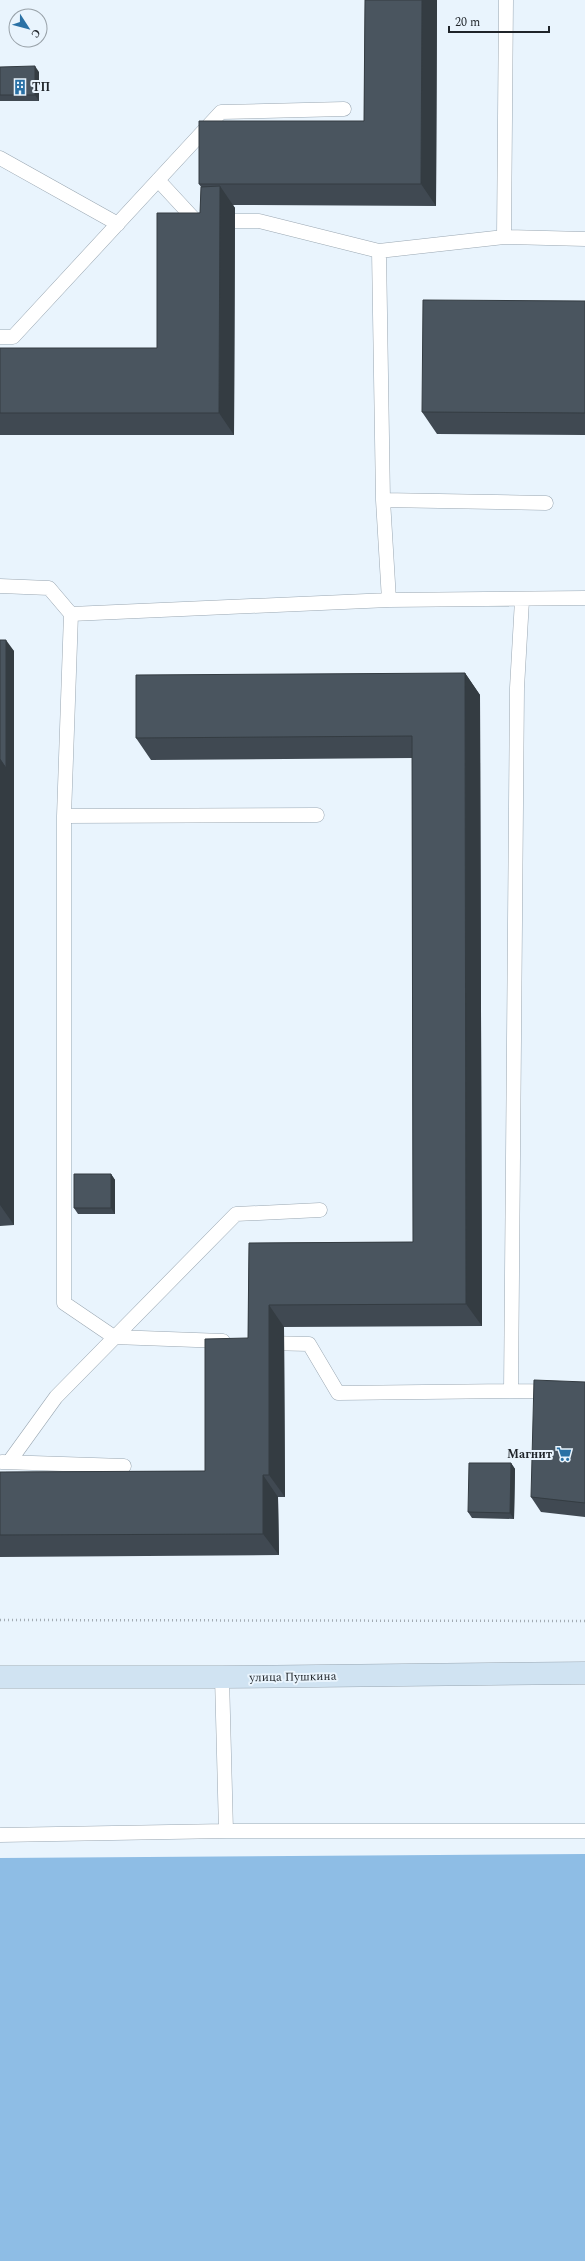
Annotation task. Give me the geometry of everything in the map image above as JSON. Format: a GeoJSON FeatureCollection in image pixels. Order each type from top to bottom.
{"type":"FeatureCollection","features":[{"type":"Feature","properties":{"kind":"street","name":"улица Пушкина"},"geometry":{"type":"LineString","coordinates":[[0,1677],[222,1678],[585,1673]]}},
{"type":"Feature","properties":{"kind":"lane"},"geometry":{"type":"LineString","coordinates":[[504,238],[506,0]]}},
{"type":"Feature","properties":{"kind":"lane"},"geometry":{"type":"LineString","coordinates":[[0,337],[13,337],[221,112],[344,109]]}},
{"type":"Feature","properties":{"kind":"lane"},"geometry":{"type":"LineString","coordinates":[[0,158],[118,224]]}},
{"type":"Feature","properties":{"kind":"lane"},"geometry":{"type":"LineString","coordinates":[[158,180],[195,220],[216,221]]}},
{"type":"Feature","properties":{"kind":"lane"},"geometry":{"type":"LineString","coordinates":[[235,221],[259,221],[379,252],[504,238],[585,239]]}},
{"type":"Feature","properties":{"kind":"lane"},"geometry":{"type":"LineString","coordinates":[[379,252],[383,500],[389,600]]}},
{"type":"Feature","properties":{"kind":"lane"},"geometry":{"type":"LineString","coordinates":[[383,500],[546,503]]}},
{"type":"Feature","properties":{"kind":"lane"},"geometry":{"type":"LineString","coordinates":[[0,586],[49,588],[71,614],[64,816],[64,1303],[114,1337],[240,1342]]}},
{"type":"Feature","properties":{"kind":"lane"},"geometry":{"type":"LineString","coordinates":[[71,614],[389,600],[522,600],[585,598]]}},
{"type":"Feature","properties":{"kind":"lane"},"geometry":{"type":"LineString","coordinates":[[511,1391],[517,688],[522,600]]}},
{"type":"Feature","properties":{"kind":"lane"},"geometry":{"type":"LineString","coordinates":[[64,816],[317,815]]}},
{"type":"Feature","properties":{"kind":"lane"},"geometry":{"type":"LineString","coordinates":[[4,1462],[56,1397],[236,1214],[320,1210]]}},
{"type":"Feature","properties":{"kind":"lane"},"geometry":{"type":"LineString","coordinates":[[256,1342],[309,1344],[338,1393],[511,1391],[585,1392]]}},
{"type":"Feature","properties":{"kind":"lane"},"geometry":{"type":"LineString","coordinates":[[4,1462],[124,1466]]}},
{"type":"Feature","properties":{"kind":"lane"},"geometry":{"type":"LineString","coordinates":[[222,1678],[226,1831]]}},
{"type":"Feature","properties":{"kind":"lane"},"geometry":{"type":"LineString","coordinates":[[0,1835],[226,1831],[585,1831]]}},
{"type":"Feature","properties":{"kind":"path"},"geometry":{"type":"LineString","coordinates":[[0,1620],[585,1621]]}},
{"type":"Feature","properties":{"kind":"shaded area"},"geometry":{"type":"Polygon","coordinates":[[[585,1854],[585,2261],[0,2261],[0,1858],[585,1854]]]}},
{"type":"Feature","properties":{"kind":"building"},"geometry":{"type":"Polygon","coordinates":[[[365,0],[422,0],[421,184],[199,184],[199,121],[364,121],[365,0]]]}},
{"type":"Feature","properties":{"kind":"building","name":"ТП"},"geometry":{"type":"Polygon","coordinates":[[[35,66],[35,95],[0,95],[0,67],[35,66]]]}},
{"type":"Feature","properties":{"kind":"building"},"geometry":{"type":"Polygon","coordinates":[[[220,186],[219,413],[0,413],[0,348],[157,348],[157,213],[200,213],[201,187],[220,186]]]}},
{"type":"Feature","properties":{"kind":"building"},"geometry":{"type":"Polygon","coordinates":[[[423,300],[585,301],[585,413],[422,412],[423,300]]]}},
{"type":"Feature","properties":{"kind":"building"},"geometry":{"type":"Polygon","coordinates":[[[0,640],[6,640],[6,768],[0,759],[0,640]]]}},
{"type":"Feature","properties":{"kind":"building"},"geometry":{"type":"Polygon","coordinates":[[[465,673],[466,1304],[269,1305],[269,1475],[263,1475],[263,1534],[0,1535],[0,1472],[205,1471],[205,1339],[248,1338],[249,1243],[413,1242],[412,736],[136,738],[136,675],[465,673]]]}},
{"type":"Feature","properties":{"kind":"building"},"geometry":{"type":"Polygon","coordinates":[[[74,1174],[111,1174],[111,1208],[74,1208],[74,1174]]]}},
{"type":"Feature","properties":{"kind":"building","name":"Магнит"},"geometry":{"type":"Polygon","coordinates":[[[534,1380],[585,1382],[585,1503],[531,1497],[534,1380]]]}},
{"type":"Feature","properties":{"kind":"building"},"geometry":{"type":"Polygon","coordinates":[[[469,1463],[511,1463],[510,1513],[468,1512],[469,1463]]]}},
{"type":"Feature","properties":{"kind":"place","name":"ТП"},"geometry":{"type":"Point","coordinates":[20,87]}},
{"type":"Feature","properties":{"kind":"place","name":"Магнит"},"geometry":{"type":"Point","coordinates":[564,1454]}}]}
